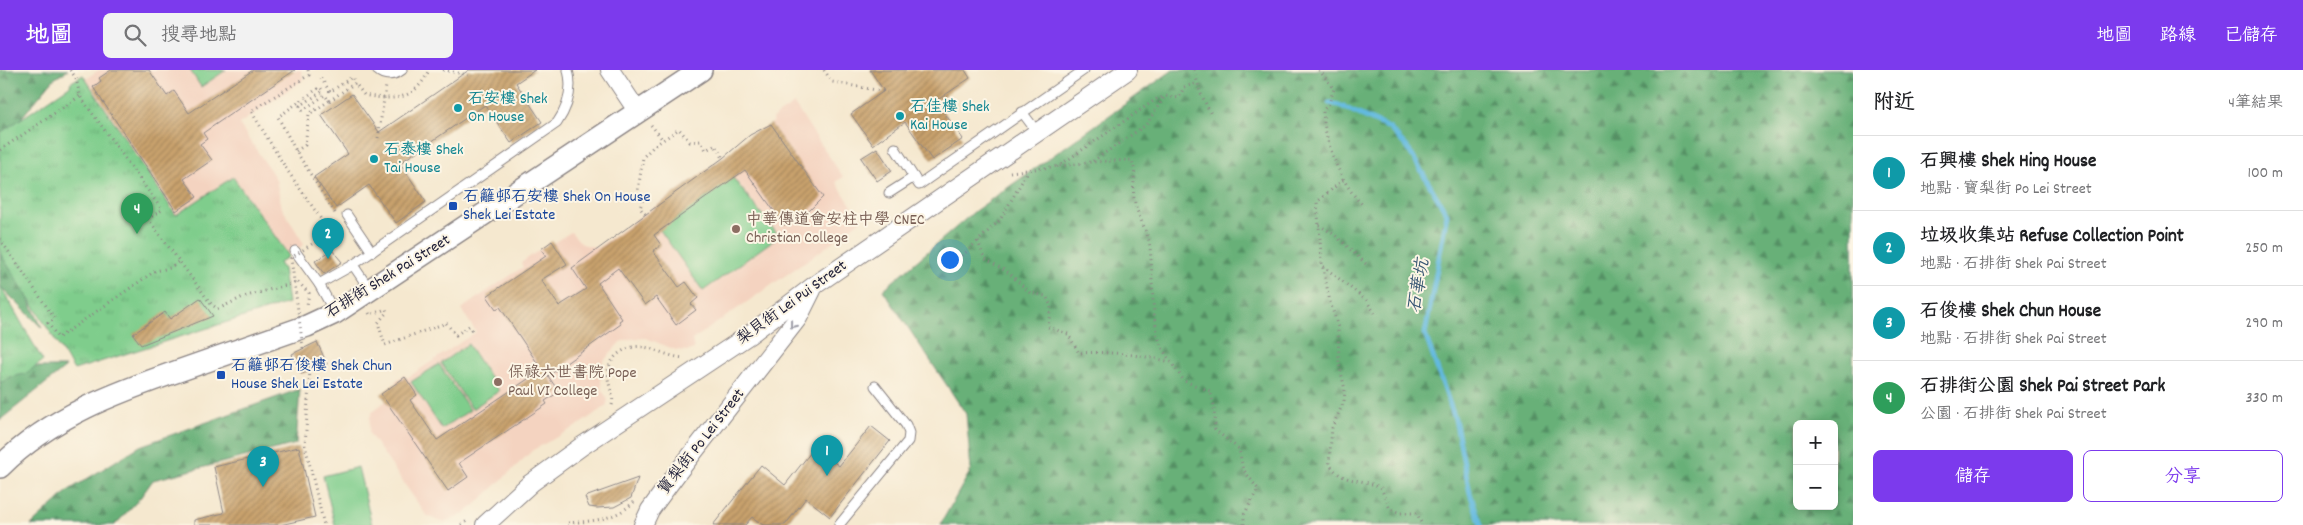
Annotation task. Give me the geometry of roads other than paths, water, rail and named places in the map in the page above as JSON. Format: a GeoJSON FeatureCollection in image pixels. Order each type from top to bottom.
{"type":"FeatureCollection","features":[{"type":"Feature","properties":{"kind":"street"},"geometry":{"type":"LineString","coordinates":[[610,70],[644,118]]}},
{"type":"Feature","properties":{"kind":"street","name":"石排街 Shek Pai Street"},"geometry":{"type":"LineString","coordinates":[[0,467],[41,432],[82,408],[121,391],[307,326],[335,313],[644,118],[702,70]]}},
{"type":"Feature","properties":{"kind":"street","name":"梨貝街 Lei Pui Street"},"geometry":{"type":"LineString","coordinates":[[485,525],[531,483],[749,335],[815,285],[1128,70]]}},
{"type":"Feature","properties":{"kind":"street","name":"寶梨街 Po Lei Street"},"geometry":{"type":"LineString","coordinates":[[643,525],[650,510],[798,318],[815,285]]}},
{"type":"Feature","properties":{"kind":"street"},"geometry":{"type":"LineString","coordinates":[[749,335],[765,360]]}},
{"type":"Feature","properties":{"kind":"lane"},"geometry":{"type":"LineString","coordinates":[[377,70],[380,73],[392,75],[402,70]]}},
{"type":"Feature","properties":{"kind":"lane"},"geometry":{"type":"LineString","coordinates":[[319,284],[353,265],[557,122],[568,105],[570,84],[568,70]]}},
{"type":"Feature","properties":{"kind":"lane"},"geometry":{"type":"LineString","coordinates":[[894,148],[919,185],[1084,70]]}},
{"type":"Feature","properties":{"kind":"lane"},"geometry":{"type":"LineString","coordinates":[[1022,112],[1037,132]]}},
{"type":"Feature","properties":{"kind":"lane"},"geometry":{"type":"LineString","coordinates":[[889,193],[914,177]]}},
{"type":"Feature","properties":{"kind":"lane"},"geometry":{"type":"LineString","coordinates":[[347,215],[372,252]]}},
{"type":"Feature","properties":{"kind":"lane"},"geometry":{"type":"LineString","coordinates":[[295,251],[319,284],[335,313]]}},
{"type":"Feature","properties":{"kind":"lane"},"geometry":{"type":"LineString","coordinates":[[353,265],[370,291]]}},
{"type":"Feature","properties":{"kind":"lane"},"geometry":{"type":"LineString","coordinates":[[839,525],[908,441],[909,432],[906,425],[874,386]]}},
{"type":"Feature","properties":{"kind":"waterway","name":"石華坑"},"geometry":{"type":"LineString","coordinates":[[1329,103],[1339,105],[1389,128],[1407,147],[1447,214],[1425,334],[1455,419],[1470,493],[1481,525]]}},
{"type":"Feature","properties":{"kind":"place","name":"石安樓 Shek On House"},"geometry":{"type":"Point","coordinates":[458,108]}},
{"type":"Feature","properties":{"kind":"place","name":"石佳樓 Shek Kai House"},"geometry":{"type":"Point","coordinates":[900,116]}},
{"type":"Feature","properties":{"kind":"place","name":"石泰樓 Shek Tai House"},"geometry":{"type":"Point","coordinates":[374,159]}},
{"type":"Feature","properties":{"kind":"place","name":"石籬邨石安樓 Shek On House Shek Lei Estate"},"geometry":{"type":"Point","coordinates":[453,206]}},
{"type":"Feature","properties":{"kind":"place","name":"中華傳道會安柱中學 CNEC Christian College"},"geometry":{"type":"Point","coordinates":[736,229]}},
{"type":"Feature","properties":{"kind":"place","name":"石排街公園 Shek Pai Street Park"},"geometry":{"type":"Point","coordinates":[137,234]}},
{"type":"Feature","properties":{"kind":"place","name":"垃圾收集站 Refuse Collection Point"},"geometry":{"type":"Point","coordinates":[328,259]}},
{"type":"Feature","properties":{"kind":"place","name":"石籬邨石俊樓 Shek Chun House Shek Lei Estate"},"geometry":{"type":"Point","coordinates":[221,375]}},
{"type":"Feature","properties":{"kind":"place","name":"保祿六世書院 Pope Paul VI College"},"geometry":{"type":"Point","coordinates":[498,382]}},
{"type":"Feature","properties":{"kind":"place","name":"石興樓 Shek Hing House"},"geometry":{"type":"Point","coordinates":[827,476]}},
{"type":"Feature","properties":{"kind":"place","name":"石俊樓 Shek Chun House"},"geometry":{"type":"Point","coordinates":[263,487]}}]}
